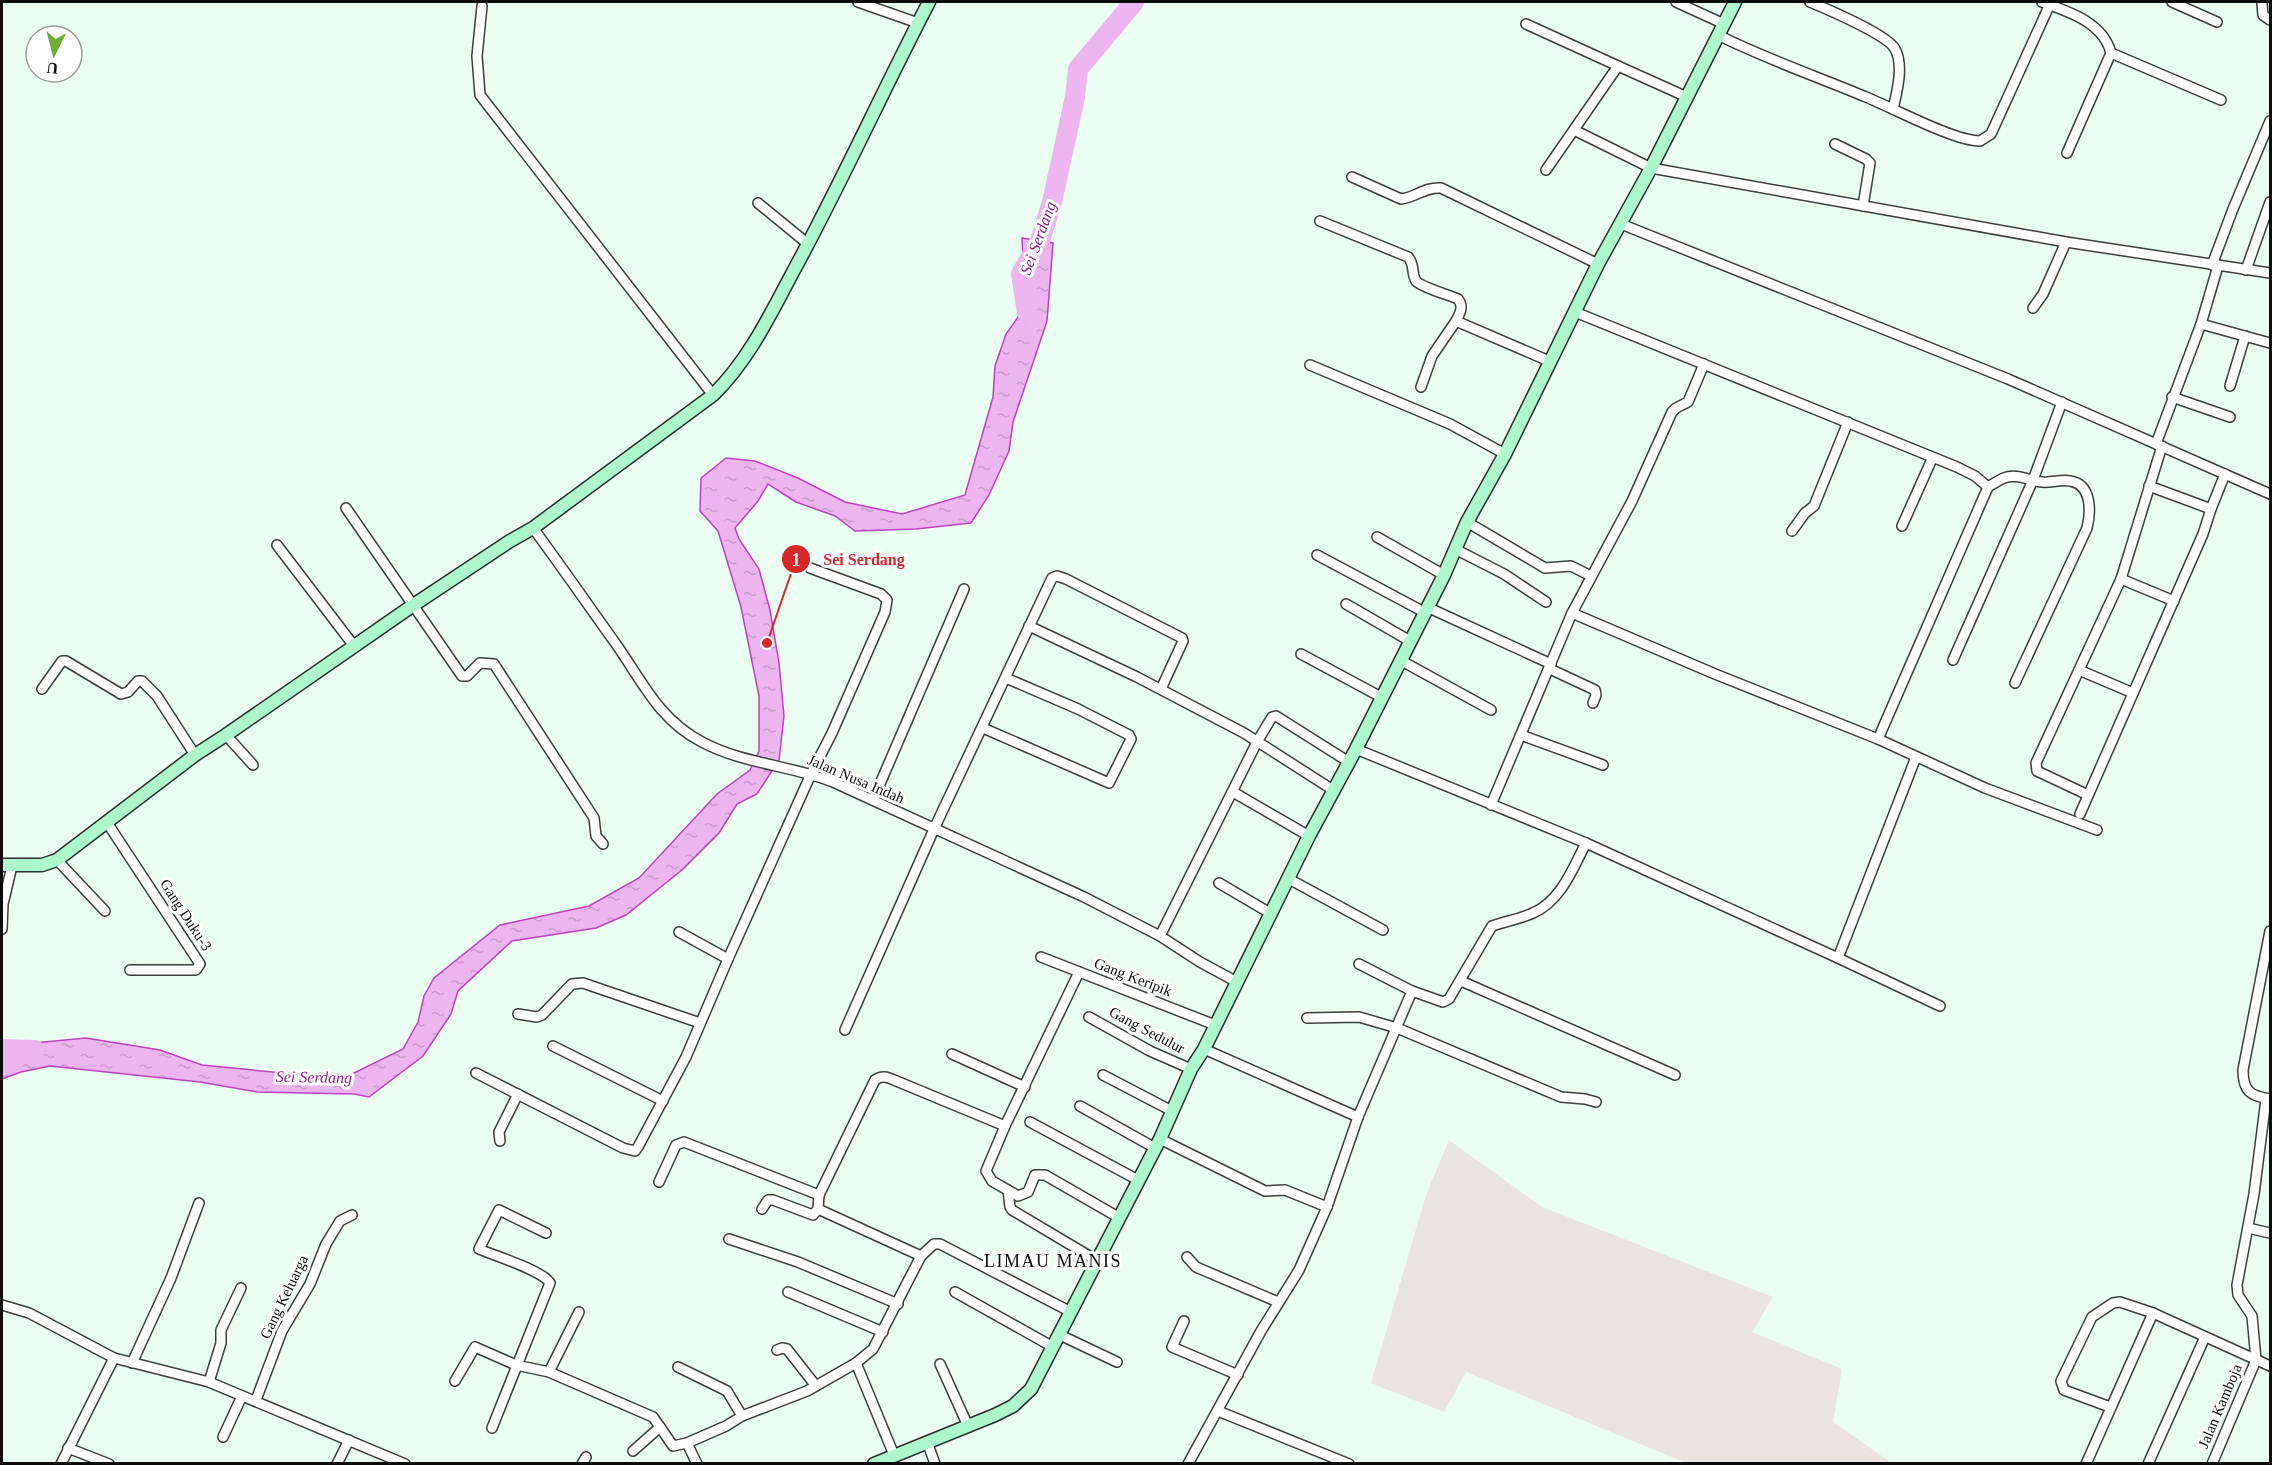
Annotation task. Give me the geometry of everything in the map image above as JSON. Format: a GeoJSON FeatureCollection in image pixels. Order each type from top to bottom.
{"type":"FeatureCollection","features":[{"type":"Feature","properties":{"kind":"main road"},"geometry":{"type":"LineString","coordinates":[[7,865],[42,865],[57,860],[195,755],[510,540],[533,528],[713,394],[729,379],[766,323],[929,2]]}},
{"type":"Feature","properties":{"kind":"main road"},"geometry":{"type":"LineString","coordinates":[[874,1464],[928,1444],[1013,1406],[1031,1389],[1157,1144],[1191,1069],[1204,1048],[1309,836],[1444,575],[1467,522],[1505,454],[1598,264],[1651,168],[1735,2]]}},
{"type":"Feature","properties":{"kind":"street"},"geometry":{"type":"LineString","coordinates":[[858,2],[918,23]]}},
{"type":"Feature","properties":{"kind":"street"},"geometry":{"type":"LineString","coordinates":[[1676,2],[1759,55],[1970,140],[1985,140],[1991,134],[2046,3],[2082,18],[2106,39],[2111,53],[2067,153]]}},
{"type":"Feature","properties":{"kind":"street"},"geometry":{"type":"LineString","coordinates":[[1810,2],[1841,15],[1887,40],[1895,47],[1899,62],[1898,88],[1893,109]]}},
{"type":"Feature","properties":{"kind":"street"},"geometry":{"type":"LineString","coordinates":[[2172,2],[2217,22]]}},
{"type":"Feature","properties":{"kind":"street"},"geometry":{"type":"LineString","coordinates":[[2262,4],[2263,15],[2271,20]]}},
{"type":"Feature","properties":{"kind":"street"},"geometry":{"type":"LineString","coordinates":[[482,6],[477,56],[480,95],[713,394]]}},
{"type":"Feature","properties":{"kind":"street"},"geometry":{"type":"LineString","coordinates":[[1526,24],[1687,97]]}},
{"type":"Feature","properties":{"kind":"street"},"geometry":{"type":"LineString","coordinates":[[2111,53],[2221,100]]}},
{"type":"Feature","properties":{"kind":"street"},"geometry":{"type":"LineString","coordinates":[[1546,170],[1618,66]]}},
{"type":"Feature","properties":{"kind":"street"},"geometry":{"type":"LineString","coordinates":[[2088,795],[2037,771],[2036,763],[2121,579],[2138,531],[2172,397],[2201,324],[2215,266],[2233,209],[2271,122]]}},
{"type":"Feature","properties":{"kind":"street"},"geometry":{"type":"LineString","coordinates":[[1574,130],[1651,168],[2066,243],[2271,273]]}},
{"type":"Feature","properties":{"kind":"street"},"geometry":{"type":"LineString","coordinates":[[1835,144],[1870,163],[1863,206]]}},
{"type":"Feature","properties":{"kind":"street"},"geometry":{"type":"LineString","coordinates":[[1352,177],[1401,199],[1429,188],[1441,188],[1598,264]]}},
{"type":"Feature","properties":{"kind":"street"},"geometry":{"type":"LineString","coordinates":[[758,202],[808,244]]}},
{"type":"Feature","properties":{"kind":"street"},"geometry":{"type":"LineString","coordinates":[[2246,270],[2271,202]]}},
{"type":"Feature","properties":{"kind":"street"},"geometry":{"type":"LineString","coordinates":[[1320,221],[1408,257],[1412,261],[1414,277],[1418,284],[1458,299],[1462,303],[1456,321],[1432,357],[1421,387]]}},
{"type":"Feature","properties":{"kind":"street"},"geometry":{"type":"LineString","coordinates":[[1621,224],[2062,402],[2271,494]]}},
{"type":"Feature","properties":{"kind":"street"},"geometry":{"type":"LineString","coordinates":[[2033,308],[2043,294],[2066,243]]}},
{"type":"Feature","properties":{"kind":"street"},"geometry":{"type":"LineString","coordinates":[[1575,312],[1848,422],[1975,476],[1988,487]]}},
{"type":"Feature","properties":{"kind":"street"},"geometry":{"type":"LineString","coordinates":[[1456,321],[1549,361]]}},
{"type":"Feature","properties":{"kind":"street"},"geometry":{"type":"LineString","coordinates":[[2201,324],[2271,343]]}},
{"type":"Feature","properties":{"kind":"street"},"geometry":{"type":"LineString","coordinates":[[2230,386],[2245,336]]}},
{"type":"Feature","properties":{"kind":"street"},"geometry":{"type":"LineString","coordinates":[[1491,805],[1572,613],[1632,501],[1672,412],[1688,402],[1704,364]]}},
{"type":"Feature","properties":{"kind":"street"},"geometry":{"type":"LineString","coordinates":[[1310,365],[1450,424],[1505,454]]}},
{"type":"Feature","properties":{"kind":"street"},"geometry":{"type":"LineString","coordinates":[[2172,397],[2230,417]]}},
{"type":"Feature","properties":{"kind":"street"},"geometry":{"type":"LineString","coordinates":[[1953,660],[2032,480],[2062,402]]}},
{"type":"Feature","properties":{"kind":"street"},"geometry":{"type":"LineString","coordinates":[[1792,531],[1805,513],[1814,506],[1848,422]]}},
{"type":"Feature","properties":{"kind":"street"},"geometry":{"type":"LineString","coordinates":[[1902,526],[1932,459]]}},
{"type":"Feature","properties":{"kind":"street"},"geometry":{"type":"LineString","coordinates":[[2080,814],[2203,534],[2225,474]]}},
{"type":"Feature","properties":{"kind":"street"},"geometry":{"type":"LineString","coordinates":[[1878,738],[1988,487],[2008,477],[2079,483],[2088,496],[2089,520],[2015,684]]}},
{"type":"Feature","properties":{"kind":"street"},"geometry":{"type":"LineString","coordinates":[[2150,486],[2211,509]]}},
{"type":"Feature","properties":{"kind":"street"},"geometry":{"type":"LineString","coordinates":[[346,508],[462,676],[467,676],[480,663],[494,664],[594,818],[596,836],[603,844]]}},
{"type":"Feature","properties":{"kind":"street"},"geometry":{"type":"LineString","coordinates":[[1467,522],[1545,568],[1571,566],[1591,576]]}},
{"type":"Feature","properties":{"kind":"street","name":"Jalan Nusa Indah"},"geometry":{"type":"LineString","coordinates":[[533,528],[616,644],[659,709],[680,729],[701,742],[730,755],[811,774],[873,800],[1084,897],[1160,936],[1200,962],[1237,982]]}},
{"type":"Feature","properties":{"kind":"street"},"geometry":{"type":"LineString","coordinates":[[1377,537],[1444,575]]}},
{"type":"Feature","properties":{"kind":"street"},"geometry":{"type":"LineString","coordinates":[[278,545],[354,646]]}},
{"type":"Feature","properties":{"kind":"street"},"geometry":{"type":"LineString","coordinates":[[1455,549],[1504,574],[1546,602]]}},
{"type":"Feature","properties":{"kind":"street"},"geometry":{"type":"LineString","coordinates":[[1317,555],[1595,690],[1593,703]]}},
{"type":"Feature","properties":{"kind":"street"},"geometry":{"type":"LineString","coordinates":[[476,1073],[623,1148],[635,1151],[663,1101],[700,1023],[885,612],[887,600],[881,594],[810,568]]}},
{"type":"Feature","properties":{"kind":"street"},"geometry":{"type":"LineString","coordinates":[[845,1030],[934,829],[1053,578],[1058,576],[1066,579],[1182,638],[1183,641],[1161,689]]}},
{"type":"Feature","properties":{"kind":"street"},"geometry":{"type":"LineString","coordinates":[[2121,579],[2174,601]]}},
{"type":"Feature","properties":{"kind":"street"},"geometry":{"type":"LineString","coordinates":[[873,800],[964,589]]}},
{"type":"Feature","properties":{"kind":"street"},"geometry":{"type":"LineString","coordinates":[[1346,604],[1410,641]]}},
{"type":"Feature","properties":{"kind":"street"},"geometry":{"type":"LineString","coordinates":[[1572,613],[1715,674],[1878,738],[1985,788],[2097,830]]}},
{"type":"Feature","properties":{"kind":"street"},"geometry":{"type":"LineString","coordinates":[[1029,626],[1161,689],[1257,742],[1333,790]]}},
{"type":"Feature","properties":{"kind":"street"},"geometry":{"type":"LineString","coordinates":[[1301,654],[1381,697]]}},
{"type":"Feature","properties":{"kind":"street"},"geometry":{"type":"LineString","coordinates":[[1400,660],[1491,710]]}},
{"type":"Feature","properties":{"kind":"street"},"geometry":{"type":"LineString","coordinates":[[42,688],[63,661],[121,694],[128,692],[138,681],[142,681],[157,696],[195,755]]}},
{"type":"Feature","properties":{"kind":"street"},"geometry":{"type":"LineString","coordinates":[[2079,670],[2133,693]]}},
{"type":"Feature","properties":{"kind":"street"},"geometry":{"type":"LineString","coordinates":[[983,728],[1108,783],[1131,739],[1129,735],[1078,709],[1006,678]]}},
{"type":"Feature","properties":{"kind":"street"},"geometry":{"type":"LineString","coordinates":[[1160,936],[1257,742],[1274,716],[1349,762]]}},
{"type":"Feature","properties":{"kind":"street"},"geometry":{"type":"LineString","coordinates":[[226,735],[253,765]]}},
{"type":"Feature","properties":{"kind":"street"},"geometry":{"type":"LineString","coordinates":[[1521,735],[1603,765]]}},
{"type":"Feature","properties":{"kind":"street"},"geometry":{"type":"LineString","coordinates":[[1356,749],[1586,843],[1940,1006]]}},
{"type":"Feature","properties":{"kind":"street"},"geometry":{"type":"LineString","coordinates":[[1838,958],[1916,757]]}},
{"type":"Feature","properties":{"kind":"street"},"geometry":{"type":"LineString","coordinates":[[1233,792],[1309,836]]}},
{"type":"Feature","properties":{"kind":"street","name":"Gang Duku-3"},"geometry":{"type":"LineString","coordinates":[[106,821],[200,964],[196,970],[130,970]]}},
{"type":"Feature","properties":{"kind":"street"},"geometry":{"type":"LineString","coordinates":[[1359,964],[1412,991],[1443,1002],[1449,999],[1492,926],[1536,912],[1550,902],[1565,883],[1586,843]]}},
{"type":"Feature","properties":{"kind":"street"},"geometry":{"type":"LineString","coordinates":[[57,860],[105,911]]}},
{"type":"Feature","properties":{"kind":"street"},"geometry":{"type":"LineString","coordinates":[[2,929],[7,865]]}},
{"type":"Feature","properties":{"kind":"street"},"geometry":{"type":"LineString","coordinates":[[1289,879],[1383,930]]}},
{"type":"Feature","properties":{"kind":"street"},"geometry":{"type":"LineString","coordinates":[[1219,882],[1270,913]]}},
{"type":"Feature","properties":{"kind":"street"},"geometry":{"type":"LineString","coordinates":[[2256,1360],[2252,1316],[2238,1295],[2237,1285],[2268,1099],[2249,1092],[2244,1087],[2243,1080],[2271,931]]}},
{"type":"Feature","properties":{"kind":"street"},"geometry":{"type":"LineString","coordinates":[[679,932],[728,959]]}},
{"type":"Feature","properties":{"kind":"street","name":"Gang Keripik"},"geometry":{"type":"LineString","coordinates":[[1041,957],[1215,1025]]}},
{"type":"Feature","properties":{"kind":"street"},"geometry":{"type":"LineString","coordinates":[[1079,972],[1005,1126],[986,1171],[992,1181],[1018,1196],[1028,1192],[1035,1175],[1045,1175],[1118,1217]]}},
{"type":"Feature","properties":{"kind":"street"},"geometry":{"type":"LineString","coordinates":[[1461,981],[1675,1075]]}},
{"type":"Feature","properties":{"kind":"street"},"geometry":{"type":"LineString","coordinates":[[518,1014],[537,1017],[542,1015],[572,984],[583,984],[700,1023]]}},
{"type":"Feature","properties":{"kind":"street"},"geometry":{"type":"LineString","coordinates":[[1188,1464],[1278,1302],[1299,1270],[1327,1207],[1358,1117],[1412,991]]}},
{"type":"Feature","properties":{"kind":"street","name":"Gang Sedulur"},"geometry":{"type":"LineString","coordinates":[[1089,1017],[1150,1051],[1191,1069]]}},
{"type":"Feature","properties":{"kind":"street"},"geometry":{"type":"LineString","coordinates":[[1307,1018],[1359,1017],[1397,1028],[1561,1097],[1596,1102]]}},
{"type":"Feature","properties":{"kind":"street"},"geometry":{"type":"LineString","coordinates":[[553,1046],[663,1101]]}},
{"type":"Feature","properties":{"kind":"street"},"geometry":{"type":"LineString","coordinates":[[1204,1048],[1358,1117]]}},
{"type":"Feature","properties":{"kind":"street"},"geometry":{"type":"LineString","coordinates":[[952,1054],[1024,1087]]}},
{"type":"Feature","properties":{"kind":"street"},"geometry":{"type":"LineString","coordinates":[[1104,1074],[1172,1112]]}},
{"type":"Feature","properties":{"kind":"street"},"geometry":{"type":"LineString","coordinates":[[762,1209],[768,1200],[811,1215],[818,1209],[819,1195],[875,1080],[879,1078],[894,1080],[1005,1126]]}},
{"type":"Feature","properties":{"kind":"street"},"geometry":{"type":"LineString","coordinates":[[500,1141],[499,1132],[518,1094]]}},
{"type":"Feature","properties":{"kind":"street"},"geometry":{"type":"LineString","coordinates":[[1080,1106],[1157,1144],[1265,1191],[1285,1190],[1327,1207]]}},
{"type":"Feature","properties":{"kind":"street"},"geometry":{"type":"LineString","coordinates":[[1030,1122],[1138,1180]]}},
{"type":"Feature","properties":{"kind":"street"},"geometry":{"type":"LineString","coordinates":[[659,1182],[676,1145],[684,1142],[819,1195]]}},
{"type":"Feature","properties":{"kind":"street"},"geometry":{"type":"LineString","coordinates":[[1008,1190],[1012,1210],[1096,1260]]}},
{"type":"Feature","properties":{"kind":"street"},"geometry":{"type":"LineString","coordinates":[[132,1363],[171,1278],[199,1203]]}},
{"type":"Feature","properties":{"kind":"street"},"geometry":{"type":"LineString","coordinates":[[818,1209],[921,1256]]}},
{"type":"Feature","properties":{"kind":"street"},"geometry":{"type":"LineString","coordinates":[[492,1428],[550,1284],[548,1280],[534,1272],[479,1249],[499,1210],[546,1233]]}},
{"type":"Feature","properties":{"kind":"street","name":"Gang Keluarga"},"geometry":{"type":"LineString","coordinates":[[256,1400],[282,1331],[310,1284],[326,1244],[340,1221],[352,1215]]}},
{"type":"Feature","properties":{"kind":"street"},"geometry":{"type":"LineString","coordinates":[[2248,1228],[2271,1233]]}},
{"type":"Feature","properties":{"kind":"street"},"geometry":{"type":"LineString","coordinates":[[729,1239],[798,1262],[898,1304]]}},
{"type":"Feature","properties":{"kind":"street"},"geometry":{"type":"LineString","coordinates":[[455,1381],[475,1347],[516,1365],[549,1372],[650,1414],[673,1446],[687,1443],[726,1426],[742,1416],[816,1386],[856,1364],[873,1349],[921,1256],[932,1245],[940,1244],[1071,1312]]}},
{"type":"Feature","properties":{"kind":"street"},"geometry":{"type":"LineString","coordinates":[[1187,1257],[1196,1267],[1278,1302]]}},
{"type":"Feature","properties":{"kind":"street"},"geometry":{"type":"LineString","coordinates":[[209,1382],[222,1343],[221,1330],[241,1288]]}},
{"type":"Feature","properties":{"kind":"street"},"geometry":{"type":"LineString","coordinates":[[788,1292],[883,1332]]}},
{"type":"Feature","properties":{"kind":"street"},"geometry":{"type":"LineString","coordinates":[[955,1292],[1053,1347]]}},
{"type":"Feature","properties":{"kind":"street"},"geometry":{"type":"LineString","coordinates":[[2110,1407],[2064,1390],[2061,1381],[2092,1317],[2113,1303],[2120,1302],[2153,1313],[2271,1366]]}},
{"type":"Feature","properties":{"kind":"street"},"geometry":{"type":"LineString","coordinates":[[2,1305],[29,1313],[114,1358],[209,1382],[405,1464]]}},
{"type":"Feature","properties":{"kind":"street"},"geometry":{"type":"LineString","coordinates":[[549,1372],[579,1312]]}},
{"type":"Feature","properties":{"kind":"street"},"geometry":{"type":"LineString","coordinates":[[2086,1464],[2153,1313]]}},
{"type":"Feature","properties":{"kind":"street"},"geometry":{"type":"LineString","coordinates":[[1184,1321],[1172,1347],[1238,1375]]}},
{"type":"Feature","properties":{"kind":"street"},"geometry":{"type":"LineString","coordinates":[[1060,1335],[1118,1362]]}},
{"type":"Feature","properties":{"kind":"street"},"geometry":{"type":"LineString","coordinates":[[2148,1464],[2205,1337]]}},
{"type":"Feature","properties":{"kind":"street"},"geometry":{"type":"LineString","coordinates":[[777,1350],[787,1349],[816,1386]]}},
{"type":"Feature","properties":{"kind":"street"},"geometry":{"type":"LineString","coordinates":[[61,1464],[114,1358]]}},
{"type":"Feature","properties":{"kind":"street","name":"Jalan Kamboja"},"geometry":{"type":"LineString","coordinates":[[2212,1464],[2256,1360]]}},
{"type":"Feature","properties":{"kind":"street"},"geometry":{"type":"LineString","coordinates":[[856,1364],[894,1455]]}},
{"type":"Feature","properties":{"kind":"street"},"geometry":{"type":"LineString","coordinates":[[940,1364],[968,1426]]}},
{"type":"Feature","properties":{"kind":"street"},"geometry":{"type":"LineString","coordinates":[[678,1366],[727,1391],[742,1416]]}},
{"type":"Feature","properties":{"kind":"street"},"geometry":{"type":"LineString","coordinates":[[222,1437],[242,1396]]}},
{"type":"Feature","properties":{"kind":"street"},"geometry":{"type":"LineString","coordinates":[[1218,1411],[1349,1464]]}},
{"type":"Feature","properties":{"kind":"street"},"geometry":{"type":"LineString","coordinates":[[633,1451],[660,1427]]}},
{"type":"Feature","properties":{"kind":"street"},"geometry":{"type":"LineString","coordinates":[[337,1464],[350,1440]]}},
{"type":"Feature","properties":{"kind":"street"},"geometry":{"type":"LineString","coordinates":[[687,1443],[697,1464]]}},
{"type":"Feature","properties":{"kind":"street"},"geometry":{"type":"LineString","coordinates":[[928,1444],[935,1464]]}},
{"type":"Feature","properties":{"kind":"street"},"geometry":{"type":"LineString","coordinates":[[68,1449],[109,1464]]}},
{"type":"Feature","properties":{"kind":"shaded area"},"geometry":{"type":"Polygon","coordinates":[[[1449,1140],[1542,1207],[1773,1297],[1752,1332],[1842,1369],[1833,1422],[1889,1461],[1887,1463],[1686,1463],[1466,1372],[1444,1412],[1371,1383],[1426,1195],[1449,1140]]]}},
{"type":"Feature","properties":{"kind":"water"},"geometry":{"type":"Polygon","coordinates":[[[1022,238],[1053,243],[1047,321],[1013,422],[1009,451],[989,495],[971,523],[916,529],[855,531],[835,516],[796,502],[768,484],[758,501],[735,528],[739,539],[759,569],[770,610],[779,663],[784,716],[779,760],[757,794],[737,804],[719,833],[682,870],[626,915],[596,928],[512,941],[458,991],[451,1014],[423,1056],[369,1097],[354,1094],[257,1092],[200,1082],[50,1066],[2,1079],[2,1052],[23,1044],[86,1038],[160,1050],[202,1065],[283,1073],[348,1076],[403,1049],[418,1022],[424,996],[434,978],[500,925],[589,906],[639,878],[717,794],[750,770],[759,751],[759,696],[741,607],[718,531],[700,511],[701,478],[726,458],[755,461],[798,478],[845,502],[902,514],[965,495],[993,397],[995,366],[1006,334],[1021,313],[1024,277],[1022,238]]]}},
{"type":"Feature","properties":{"kind":"waterway","name":"Sei Serdang"},"geometry":{"type":"LineString","coordinates":[[1027,313],[1021,274],[1040,241],[1052,202],[1075,97],[1078,69],[1134,2]]}},
{"type":"Feature","properties":{"kind":"waterway","name":"Sei Serdang"},"geometry":{"type":"LineString","coordinates":[[2,1049],[35,1050]]}},
{"type":"Feature","properties":{"kind":"place","name":"Sei Serdang"},"geometry":{"type":"Point","coordinates":[767,643]}},
{"type":"Feature","properties":{"kind":"district","name":"LIMAU MANIS"},"geometry":{"type":"Point","coordinates":[1053,1261]}}]}
